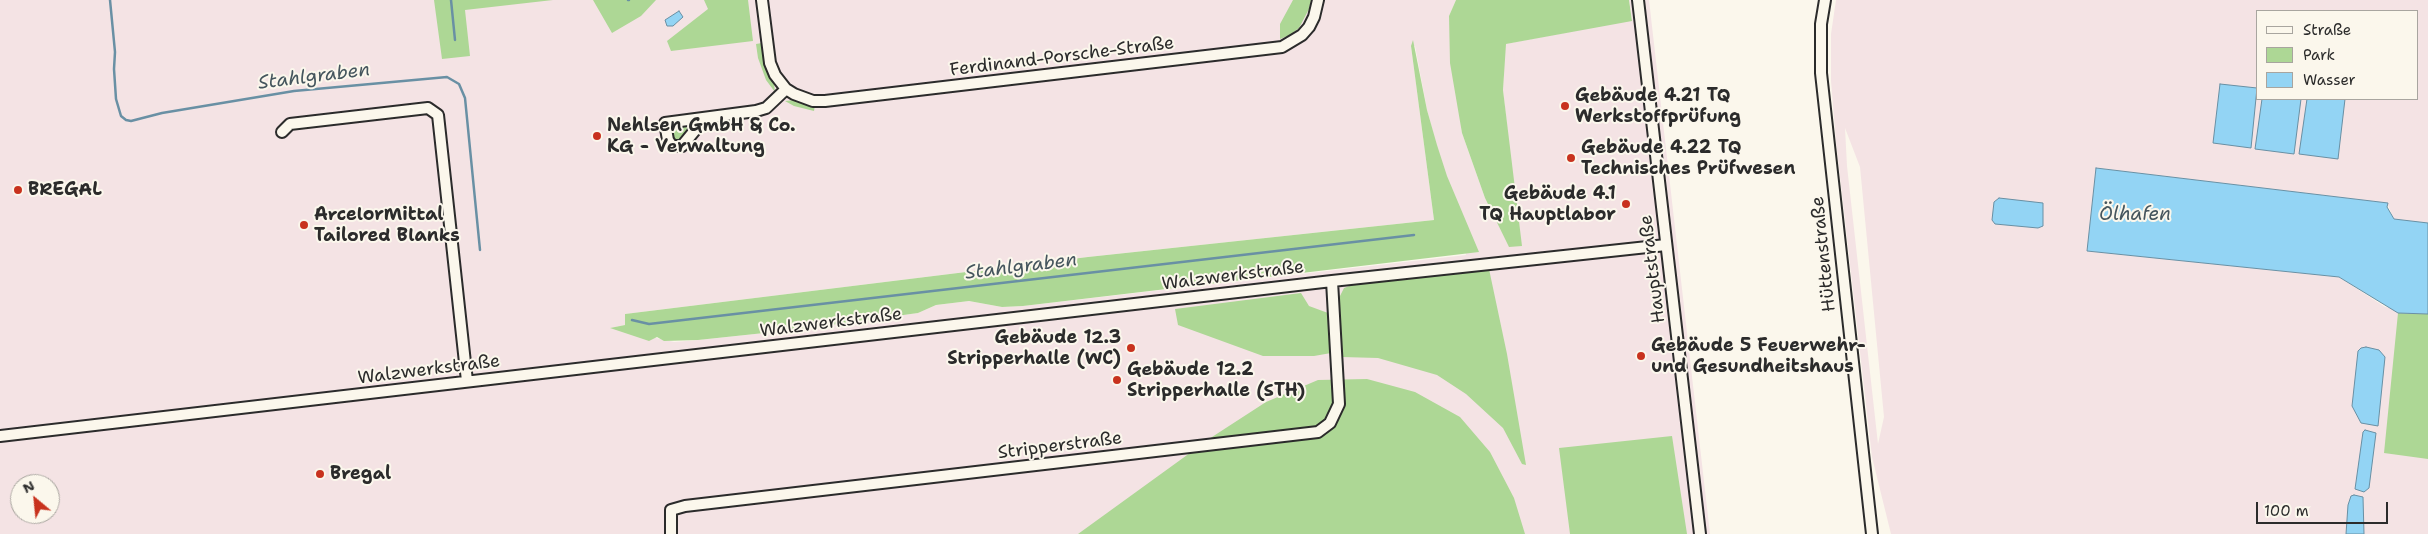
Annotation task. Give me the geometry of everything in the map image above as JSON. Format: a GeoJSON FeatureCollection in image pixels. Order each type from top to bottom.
{"type":"FeatureCollection","features":[{"type":"Feature","properties":{"kind":"street"},"geometry":{"type":"LineString","coordinates":[[705,118],[766,108],[786,89],[775,74],[770,63],[762,0]]}},
{"type":"Feature","properties":{"kind":"street","name":"Ferdinand-Porsche-Straße"},"geometry":{"type":"LineString","coordinates":[[786,89],[803,98],[825,101],[1271,49],[1282,47],[1302,35],[1314,17],[1318,0]]}},
{"type":"Feature","properties":{"kind":"street","name":"Hauptstraße"},"geometry":{"type":"LineString","coordinates":[[1638,0],[1700,534]]}},
{"type":"Feature","properties":{"kind":"street","name":"Hüttenstraße"},"geometry":{"type":"LineString","coordinates":[[1825,0],[1821,24],[1821,74],[1872,534]]}},
{"type":"Feature","properties":{"kind":"street"},"geometry":{"type":"LineString","coordinates":[[282,132],[290,124],[428,108],[438,115],[467,381]]}},
{"type":"Feature","properties":{"kind":"street","name":"Walzwerkstraße"},"geometry":{"type":"LineString","coordinates":[[0,436],[1332,281],[1666,245]]}},
{"type":"Feature","properties":{"kind":"street","name":"Stripperstraße"},"geometry":{"type":"LineString","coordinates":[[671,534],[671,510],[685,506],[1318,432],[1330,423],[1339,404],[1332,281]]}},
{"type":"Feature","properties":{"kind":"shaded area"},"geometry":{"type":"Polygon","coordinates":[[[0,0],[1456,0],[1449,16],[1462,133],[1485,198],[1510,247],[1511,164],[1503,90],[1505,44],[1632,20],[1629,0],[1649,0],[1710,534],[0,534],[0,0]],[[1411,46],[1434,220],[1088,257],[625,314],[625,325],[611,328],[674,342],[698,340],[802,329],[918,313],[936,305],[969,301],[1002,307],[1023,306],[1466,255],[1427,110],[1415,46],[1411,46]]]}},
{"type":"Feature","properties":{"kind":"shaded area"},"geometry":{"type":"Polygon","coordinates":[[[1836,0],[2428,0],[2428,223],[2394,219],[2387,203],[2097,168],[2087,251],[2339,277],[2385,307],[2428,314],[2428,534],[1891,534],[1872,457],[1836,142],[1831,81],[1831,34],[1836,0]],[[1845,128],[1847,166],[1878,444],[1884,417],[1860,167],[1845,128]]]}},
{"type":"Feature","properties":{"kind":"green space"},"geometry":{"type":"Polygon","coordinates":[[[434,0],[553,0],[465,10],[470,56],[442,59],[434,0]]]}},
{"type":"Feature","properties":{"kind":"green space"},"geometry":{"type":"Polygon","coordinates":[[[593,0],[656,0],[641,16],[612,33],[593,0]]]}},
{"type":"Feature","properties":{"kind":"green space"},"geometry":{"type":"Polygon","coordinates":[[[704,0],[748,0],[753,41],[671,51],[667,41],[708,9],[704,0]]]}},
{"type":"Feature","properties":{"kind":"green space"},"geometry":{"type":"Polygon","coordinates":[[[1293,0],[1311,0],[1309,9],[1299,28],[1290,35],[1280,39],[1280,24],[1293,0]]]}},
{"type":"Feature","properties":{"kind":"green space"},"geometry":{"type":"Polygon","coordinates":[[[1456,0],[1629,0],[1632,21],[1506,44],[1503,90],[1522,246],[1509,247],[1485,198],[1462,133],[1450,63],[1449,16],[1456,0]]]}},
{"type":"Feature","properties":{"kind":"green space"},"geometry":{"type":"Polygon","coordinates":[[[1413,40],[1427,110],[1437,145],[1447,176],[1479,252],[1023,306],[1002,307],[969,301],[936,305],[918,313],[802,329],[698,340],[664,341],[657,337],[649,341],[610,328],[625,325],[625,314],[1088,257],[1434,220],[1411,46],[1413,40]]]}},
{"type":"Feature","properties":{"kind":"green space"},"geometry":{"type":"Polygon","coordinates":[[[762,43],[767,69],[774,83],[775,92],[766,80],[758,58],[756,44],[762,43]]]}},
{"type":"Feature","properties":{"kind":"green space"},"geometry":{"type":"Polygon","coordinates":[[[794,100],[815,105],[814,111],[794,106],[785,101],[794,100]]]}},
{"type":"Feature","properties":{"kind":"green space"},"geometry":{"type":"Polygon","coordinates":[[[685,125],[688,130],[682,138],[678,140],[672,138],[672,129],[685,125]]]}},
{"type":"Feature","properties":{"kind":"green space"},"geometry":{"type":"Polygon","coordinates":[[[1489,269],[1507,354],[1526,465],[1522,464],[1503,428],[1466,394],[1437,375],[1378,358],[1342,357],[1338,300],[1344,288],[1357,283],[1489,269]]]}},
{"type":"Feature","properties":{"kind":"green space"},"geometry":{"type":"Polygon","coordinates":[[[1301,293],[1309,306],[1328,313],[1331,353],[1314,356],[1263,356],[1178,325],[1175,309],[1301,293]]]}},
{"type":"Feature","properties":{"kind":"green space"},"geometry":{"type":"Polygon","coordinates":[[[2398,313],[2428,314],[2428,459],[2384,453],[2398,313]]]}},
{"type":"Feature","properties":{"kind":"green space"},"geometry":{"type":"Polygon","coordinates":[[[1367,379],[1415,392],[1460,417],[1490,452],[1514,498],[1525,534],[1078,534],[1212,437],[1266,402],[1318,380],[1367,379]]]}},
{"type":"Feature","properties":{"kind":"green space"},"geometry":{"type":"Polygon","coordinates":[[[1672,436],[1687,534],[1570,534],[1559,448],[1672,436]]]}},
{"type":"Feature","properties":{"kind":"water"},"geometry":{"type":"Polygon","coordinates":[[[679,11],[683,17],[673,26],[667,26],[665,20],[679,11]]]}},
{"type":"Feature","properties":{"kind":"water"},"geometry":{"type":"Polygon","coordinates":[[[2220,84],[2256,88],[2251,148],[2213,143],[2220,84]]]}},
{"type":"Feature","properties":{"kind":"water"},"geometry":{"type":"Polygon","coordinates":[[[2262,100],[2301,100],[2294,154],[2255,149],[2262,100]]]}},
{"type":"Feature","properties":{"kind":"water"},"geometry":{"type":"Polygon","coordinates":[[[2307,100],[2345,100],[2338,159],[2299,154],[2307,100]]]}},
{"type":"Feature","properties":{"kind":"water","name":"Ölhafen"},"geometry":{"type":"Polygon","coordinates":[[[2096,168],[2388,203],[2387,207],[2394,219],[2428,223],[2428,314],[2398,313],[2339,277],[2087,251],[2096,168]]]}},
{"type":"Feature","properties":{"kind":"water"},"geometry":{"type":"Polygon","coordinates":[[[1999,198],[2043,203],[2043,226],[2038,228],[1995,224],[1992,220],[1994,202],[1999,198]]]}},
{"type":"Feature","properties":{"kind":"water"},"geometry":{"type":"Polygon","coordinates":[[[2366,347],[2379,350],[2385,357],[2378,426],[2361,423],[2352,406],[2358,351],[2366,347]]]}},
{"type":"Feature","properties":{"kind":"water"},"geometry":{"type":"Polygon","coordinates":[[[2365,430],[2376,433],[2369,488],[2364,492],[2355,489],[2363,432],[2365,430]]]}},
{"type":"Feature","properties":{"kind":"water"},"geometry":{"type":"Polygon","coordinates":[[[2351,496],[2363,497],[2364,534],[2346,534],[2348,505],[2351,496]]]}},
{"type":"Feature","properties":{"kind":"waterway","name":"Stahlgraben"},"geometry":{"type":"LineString","coordinates":[[110,0],[115,52],[116,99],[121,116],[126,120],[131,121],[162,113],[294,91],[447,77],[459,84],[465,98],[480,250]]}},
{"type":"Feature","properties":{"kind":"waterway"},"geometry":{"type":"LineString","coordinates":[[451,0],[455,40]]}},
{"type":"Feature","properties":{"kind":"waterway","name":"Stahlgraben"},"geometry":{"type":"LineString","coordinates":[[632,320],[649,324],[1414,235]]}},
{"type":"Feature","properties":{"kind":"place","name":"Gebäude 4.21 TQ Werkstoffprüfung"},"geometry":{"type":"Point","coordinates":[1565,106]}},
{"type":"Feature","properties":{"kind":"place","name":"Nehlsen GmbH & Co. KG - Verwaltung"},"geometry":{"type":"Point","coordinates":[597,136]}},
{"type":"Feature","properties":{"kind":"place","name":"Gebäude 4.22 TQ Technisches Prüfwesen"},"geometry":{"type":"Point","coordinates":[1571,158]}},
{"type":"Feature","properties":{"kind":"place","name":"BREGAL"},"geometry":{"type":"Point","coordinates":[18,190]}},
{"type":"Feature","properties":{"kind":"place","name":"Gebäude 4.1 TQ Hauptlabor"},"geometry":{"type":"Point","coordinates":[1626,204]}},
{"type":"Feature","properties":{"kind":"place","name":"ArcelorMittal Tailored Blanks"},"geometry":{"type":"Point","coordinates":[304,225]}},
{"type":"Feature","properties":{"kind":"place","name":"Gebäude 12.3 Stripperhalle (WC)"},"geometry":{"type":"Point","coordinates":[1131,348]}},
{"type":"Feature","properties":{"kind":"place","name":"Gebäude 5 Feuerwehr- und Gesundheitshaus"},"geometry":{"type":"Point","coordinates":[1641,356]}},
{"type":"Feature","properties":{"kind":"place","name":"Gebäude 12.2 Stripperhalle (STH)"},"geometry":{"type":"Point","coordinates":[1117,380]}},
{"type":"Feature","properties":{"kind":"place","name":"Bregal"},"geometry":{"type":"Point","coordinates":[320,474]}}]}
